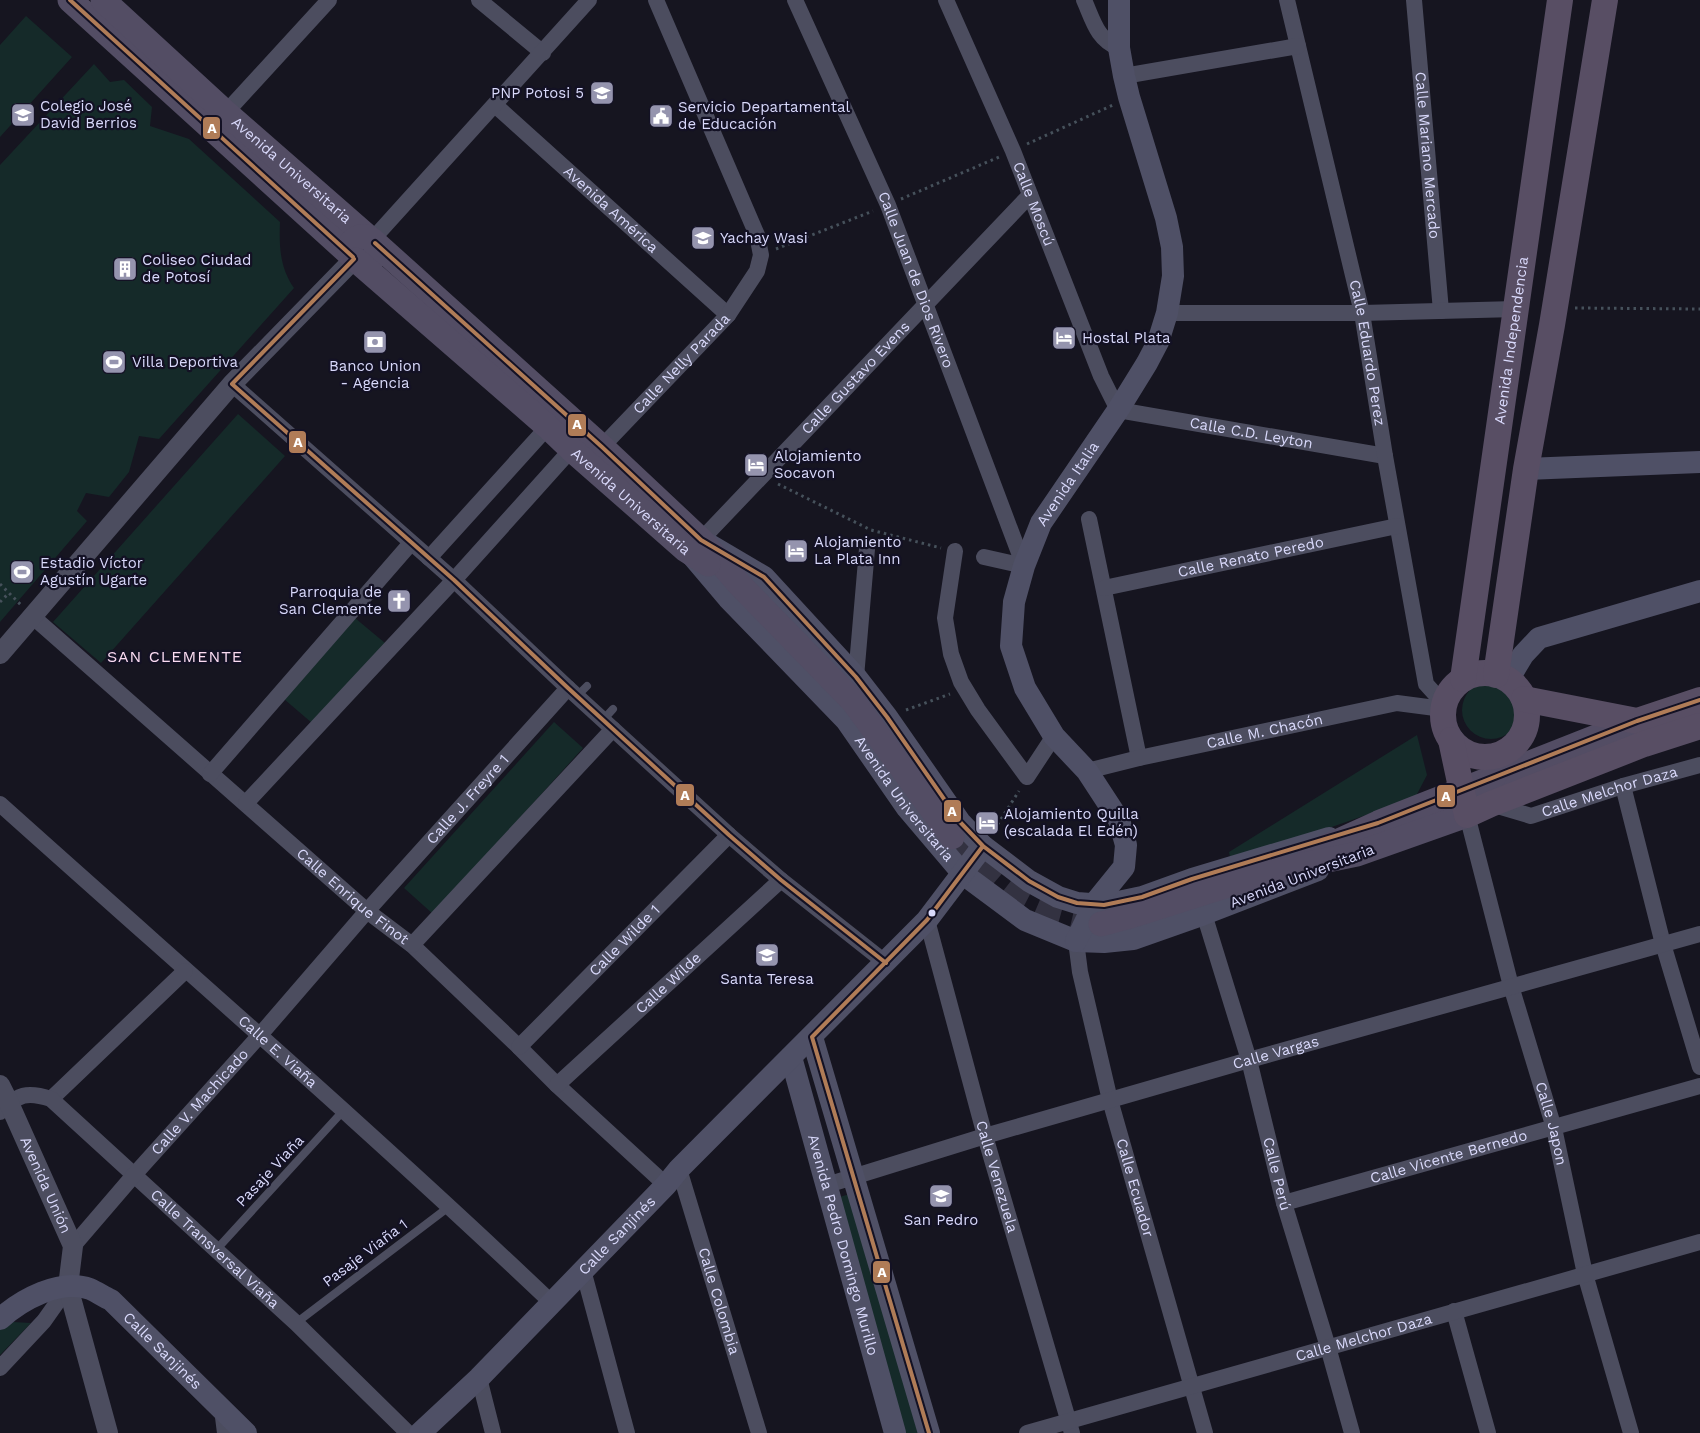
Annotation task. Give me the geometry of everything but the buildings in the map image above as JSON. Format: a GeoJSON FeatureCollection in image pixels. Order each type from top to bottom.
{"type":"FeatureCollection","features":[{"type":"Feature","properties":{"kind":"highway","name":"Avenida Independencia"},"geometry":{"type":"LineString","coordinates":[[1463,679],[1560,0]]}},
{"type":"Feature","properties":{"kind":"highway"},"geometry":{"type":"LineString","coordinates":[[1502,677],[1526,469],[1555,308],[1605,0]]}},
{"type":"Feature","properties":{"kind":"highway"},"geometry":{"type":"LineString","coordinates":[[1485,673],[1502,677],[1518,688],[1524,699],[1528,712],[1527,725],[1522,736],[1514,747],[1503,754],[1491,757],[1478,757],[1466,753],[1455,746],[1447,735],[1443,722],[1443,706],[1454,686],[1463,679],[1474,674],[1485,673]]}},
{"type":"Feature","properties":{"kind":"highway"},"geometry":{"type":"LineString","coordinates":[[1524,699],[1637,721]]}},
{"type":"Feature","properties":{"kind":"highway","name":"Avenida Universitaria"},"geometry":{"type":"LineString","coordinates":[[1637,721],[1693,700]]}},
{"type":"Feature","properties":{"kind":"highway","name":"Avenida Universitaria"},"geometry":{"type":"LineString","coordinates":[[1465,803],[1491,791],[1700,726]]}},
{"type":"Feature","properties":{"kind":"highway"},"geometry":{"type":"LineString","coordinates":[[1451,740],[1465,803]]}},
{"type":"Feature","properties":{"kind":"main road","name":"Avenida Universitaria"},"geometry":{"type":"LineString","coordinates":[[70,0],[219,121],[372,240],[555,419],[694,545],[728,598],[846,720],[907,808],[963,874],[1025,920],[1076,941],[1104,942],[1133,939],[1204,914],[1357,854],[1465,803]]}},
{"type":"Feature","properties":{"kind":"main road","name":"Avenida Universitaria"},"geometry":{"type":"LineString","coordinates":[[103,0],[354,259],[555,419]]}},
{"type":"Feature","properties":{"kind":"main road","name":"Avenida Italia"},"geometry":{"type":"LineString","coordinates":[[1119,0],[1119,48],[1127,87],[1166,218],[1172,247],[1173,276],[1167,314],[1158,342],[1118,410],[1041,523],[1024,566],[1014,602],[1011,646],[1025,688],[1054,736],[1088,771],[1119,820],[1126,845],[1124,867]]}},
{"type":"Feature","properties":{"kind":"main road"},"geometry":{"type":"LineString","coordinates":[[354,259],[350,249],[353,241],[360,236],[372,240]]}},
{"type":"Feature","properties":{"kind":"main road"},"geometry":{"type":"LineString","coordinates":[[1526,469],[1700,462]]}},
{"type":"Feature","properties":{"kind":"main road","name":"Avenida Universitaria"},"geometry":{"type":"LineString","coordinates":[[694,545],[764,577],[856,678],[887,717],[960,822],[983,846],[1029,880],[1058,897],[1077,903],[1098,914],[1104,904],[1142,897],[1192,879],[1378,823],[1465,803]]}},
{"type":"Feature","properties":{"kind":"main road"},"geometry":{"type":"LineString","coordinates":[[694,545],[740,585],[853,701],[952,837]]}},
{"type":"Feature","properties":{"kind":"main road"},"geometry":{"type":"LineString","coordinates":[[1502,677],[1539,638],[1700,591]]}},
{"type":"Feature","properties":{"kind":"main road","name":"Avenida Universitaria"},"geometry":{"type":"LineString","coordinates":[[1491,791],[1637,721]]}},
{"type":"Feature","properties":{"kind":"main road"},"geometry":{"type":"LineString","coordinates":[[1491,791],[1514,747]]}},
{"type":"Feature","properties":{"kind":"main road"},"geometry":{"type":"LineString","coordinates":[[1098,914],[1127,918],[1269,872],[1378,823]]}},
{"type":"Feature","properties":{"kind":"main road","name":"Calle Sanjinés"},"geometry":{"type":"LineString","coordinates":[[420,1433],[479,1378],[673,1177],[928,920],[983,846]]}},
{"type":"Feature","properties":{"kind":"main road"},"geometry":{"type":"LineString","coordinates":[[1269,872],[1357,854]]}},
{"type":"Feature","properties":{"kind":"main road"},"geometry":{"type":"LineString","coordinates":[[1124,867],[1130,889],[1142,897]]}},
{"type":"Feature","properties":{"kind":"main road"},"geometry":{"type":"LineString","coordinates":[[1076,941],[1098,914],[1124,867]]}},
{"type":"Feature","properties":{"kind":"main road","name":"Avenida Pedro Domingo Murillo"},"geometry":{"type":"LineString","coordinates":[[812,1037],[929,1433]]}},
{"type":"Feature","properties":{"kind":"main road","name":"Avenida Pedro Domingo Murillo"},"geometry":{"type":"LineString","coordinates":[[792,1058],[895,1433]]}},
{"type":"Feature","properties":{"kind":"main road"},"geometry":{"type":"LineString","coordinates":[[0,1319],[12,1308],[38,1293],[68,1287]]}},
{"type":"Feature","properties":{"kind":"main road","name":"Calle Sanjinés"},"geometry":{"type":"LineString","coordinates":[[68,1287],[88,1289],[111,1300],[246,1433]]}},
{"type":"Feature","properties":{"kind":"street"},"geometry":{"type":"LineString","coordinates":[[219,121],[329,0]]}},
{"type":"Feature","properties":{"kind":"street"},"geometry":{"type":"LineString","coordinates":[[479,0],[542,53]]}},
{"type":"Feature","properties":{"kind":"street"},"geometry":{"type":"LineString","coordinates":[[372,240],[589,0]]}},
{"type":"Feature","properties":{"kind":"street"},"geometry":{"type":"LineString","coordinates":[[656,0],[756,235],[761,255]]}},
{"type":"Feature","properties":{"kind":"street","name":"Calle Juan de Dios Rivero"},"geometry":{"type":"LineString","coordinates":[[795,0],[888,205],[1024,566]]}},
{"type":"Feature","properties":{"kind":"street","name":"Calle Moscú"},"geometry":{"type":"LineString","coordinates":[[946,0],[1013,151],[1101,376],[1118,410]]}},
{"type":"Feature","properties":{"kind":"street"},"geometry":{"type":"LineString","coordinates":[[1084,0],[1098,33],[1109,44],[1119,48]]}},
{"type":"Feature","properties":{"kind":"street","name":"Calle Eduardo Perez"},"geometry":{"type":"LineString","coordinates":[[1286,0],[1362,313],[1385,456],[1426,684],[1443,706]]}},
{"type":"Feature","properties":{"kind":"street","name":"Calle Mariano Mercado"},"geometry":{"type":"LineString","coordinates":[[1414,0],[1441,311]]}},
{"type":"Feature","properties":{"kind":"street"},"geometry":{"type":"LineString","coordinates":[[1127,87],[1298,46]]}},
{"type":"Feature","properties":{"kind":"street","name":"Avenida América"},"geometry":{"type":"LineString","coordinates":[[495,105],[728,315]]}},
{"type":"Feature","properties":{"kind":"street","name":"Calle Gustavo Evens"},"geometry":{"type":"LineString","coordinates":[[694,545],[1030,195]]}},
{"type":"Feature","properties":{"kind":"street","name":"Calle Nelly Parada"},"geometry":{"type":"LineString","coordinates":[[246,803],[454,580],[586,448],[728,315],[757,271],[761,255]]}},
{"type":"Feature","properties":{"kind":"street"},"geometry":{"type":"LineString","coordinates":[[0,654],[232,384],[354,259]]}},
{"type":"Feature","properties":{"kind":"street"},"geometry":{"type":"LineString","coordinates":[[1167,314],[1362,313],[1516,309]]}},
{"type":"Feature","properties":{"kind":"street"},"geometry":{"type":"LineString","coordinates":[[232,384],[610,719],[729,835],[781,880],[886,963]]}},
{"type":"Feature","properties":{"kind":"street","name":"Calle C.D. Leyton"},"geometry":{"type":"LineString","coordinates":[[1118,410],[1385,456]]}},
{"type":"Feature","properties":{"kind":"street"},"geometry":{"type":"LineString","coordinates":[[429,558],[555,419]]}},
{"type":"Feature","properties":{"kind":"street"},"geometry":{"type":"LineString","coordinates":[[1089,519],[1139,758]]}},
{"type":"Feature","properties":{"kind":"street","name":"Calle Renato Peredo"},"geometry":{"type":"LineString","coordinates":[[1104,588],[1398,526]]}},
{"type":"Feature","properties":{"kind":"street"},"geometry":{"type":"LineString","coordinates":[[210,774],[411,543]]}},
{"type":"Feature","properties":{"kind":"street"},"geometry":{"type":"LineString","coordinates":[[856,678],[867,549]]}},
{"type":"Feature","properties":{"kind":"street"},"geometry":{"type":"LineString","coordinates":[[955,552],[945,618],[951,654],[961,682],[978,710],[1027,777],[1054,736]]}},
{"type":"Feature","properties":{"kind":"street"},"geometry":{"type":"LineString","coordinates":[[984,557],[1024,566]]}},
{"type":"Feature","properties":{"kind":"street","name":"Calle Enrique Finot"},"geometry":{"type":"LineString","coordinates":[[32,616],[367,910],[412,945],[557,1085],[673,1177]]}},
{"type":"Feature","properties":{"kind":"street","name":"Calle J. Freyre 1"},"geometry":{"type":"LineString","coordinates":[[367,910],[577,690]]}},
{"type":"Feature","properties":{"kind":"street","name":"Calle M. Chacón"},"geometry":{"type":"LineString","coordinates":[[1088,771],[1139,758],[1397,702],[1443,706]]}},
{"type":"Feature","properties":{"kind":"street"},"geometry":{"type":"LineString","coordinates":[[412,945],[610,719]]}},
{"type":"Feature","properties":{"kind":"street","name":"Calle Melchor Daza"},"geometry":{"type":"LineString","coordinates":[[1491,791],[1531,816],[1623,786],[1700,764]]}},
{"type":"Feature","properties":{"kind":"street"},"geometry":{"type":"LineString","coordinates":[[1623,786],[1663,944],[1700,1068]]}},
{"type":"Feature","properties":{"kind":"street","name":"Calle Japon"},"geometry":{"type":"LineString","coordinates":[[1465,803],[1512,986],[1554,1128],[1585,1274],[1630,1433]]}},
{"type":"Feature","properties":{"kind":"street","name":"Calle E. Viaña"},"geometry":{"type":"LineString","coordinates":[[0,804],[185,971],[344,1110],[450,1206],[552,1303]]}},
{"type":"Feature","properties":{"kind":"street","name":"Calle Wilde 1"},"geometry":{"type":"LineString","coordinates":[[519,1047],[729,835]]}},
{"type":"Feature","properties":{"kind":"street","name":"Calle Wilde"},"geometry":{"type":"LineString","coordinates":[[557,1085],[781,880]]}},
{"type":"Feature","properties":{"kind":"street","name":"Calle V. Machicado"},"geometry":{"type":"LineString","coordinates":[[73,1246],[260,1035],[367,910]]}},
{"type":"Feature","properties":{"kind":"street","name":"Calle Perú"},"geometry":{"type":"LineString","coordinates":[[1204,914],[1249,1060],[1284,1203],[1352,1433]]}},
{"type":"Feature","properties":{"kind":"street","name":"Calle Venezuela"},"geometry":{"type":"LineString","coordinates":[[928,920],[985,1136],[1070,1427]]}},
{"type":"Feature","properties":{"kind":"street","name":"Calle Vargas"},"geometry":{"type":"LineString","coordinates":[[827,1185],[985,1136],[1249,1060],[1700,934]]}},
{"type":"Feature","properties":{"kind":"street","name":"Calle Ecuador"},"geometry":{"type":"LineString","coordinates":[[1076,941],[1080,972],[1110,1100],[1205,1433]]}},
{"type":"Feature","properties":{"kind":"street"},"geometry":{"type":"LineString","coordinates":[[3,1100],[22,1094],[37,1094],[51,1099],[185,971]]}},
{"type":"Feature","properties":{"kind":"street","name":"Calle Vicente Bernedo"},"geometry":{"type":"LineString","coordinates":[[1284,1203],[1700,1086]]}},
{"type":"Feature","properties":{"kind":"street","name":"Calle Transversal Viaña"},"geometry":{"type":"LineString","coordinates":[[51,1099],[296,1323],[408,1433]]}},
{"type":"Feature","properties":{"kind":"street","name":"Avenida Unión"},"geometry":{"type":"LineString","coordinates":[[3,1100],[73,1246],[68,1287],[108,1433]]}},
{"type":"Feature","properties":{"kind":"street","name":"Calle Colombia"},"geometry":{"type":"LineString","coordinates":[[673,1177],[759,1433]]}},
{"type":"Feature","properties":{"kind":"street","name":"Calle Melchor Daza"},"geometry":{"type":"LineString","coordinates":[[1027,1433],[1070,1427],[1191,1386],[1700,1242]]}},
{"type":"Feature","properties":{"kind":"street"},"geometry":{"type":"LineString","coordinates":[[583,1270],[628,1433]]}},
{"type":"Feature","properties":{"kind":"street"},"geometry":{"type":"LineString","coordinates":[[0,1368],[44,1321],[68,1287]]}},
{"type":"Feature","properties":{"kind":"street"},"geometry":{"type":"LineString","coordinates":[[1454,1311],[1488,1433]]}},
{"type":"Feature","properties":{"kind":"street"},"geometry":{"type":"LineString","coordinates":[[479,1378],[493,1433]]}},
{"type":"Feature","properties":{"kind":"street"},"geometry":{"type":"LineString","coordinates":[[222,1409],[225,1433]]}},
{"type":"Feature","properties":{"kind":"lane","name":"Pasaje Viaña"},"geometry":{"type":"LineString","coordinates":[[216,1250],[344,1110]]}},
{"type":"Feature","properties":{"kind":"lane","name":"Pasaje Viaña 1"},"geometry":{"type":"LineString","coordinates":[[296,1323],[450,1206]]}},
{"type":"Feature","properties":{"kind":"path"},"geometry":{"type":"LineString","coordinates":[[761,255],[888,205],[1013,151],[1127,87]]}},
{"type":"Feature","properties":{"kind":"path"},"geometry":{"type":"LineString","coordinates":[[1555,308],[1700,309]]}},
{"type":"Feature","properties":{"kind":"path"},"geometry":{"type":"LineString","coordinates":[[762,476],[871,530],[955,552]]}},
{"type":"Feature","properties":{"kind":"path"},"geometry":{"type":"LineString","coordinates":[[0,584],[32,616]]}},
{"type":"Feature","properties":{"kind":"path"},"geometry":{"type":"LineString","coordinates":[[0,602],[9,593]]}},
{"type":"Feature","properties":{"kind":"path"},"geometry":{"type":"LineString","coordinates":[[887,717],[965,688]]}},
{"type":"Feature","properties":{"kind":"path"},"geometry":{"type":"LineString","coordinates":[[983,846],[1027,777]]}},
{"type":"Feature","properties":{"kind":"green space"},"geometry":{"type":"Polygon","coordinates":[[[26,16],[72,57],[0,137],[0,45],[26,16]]]}},
{"type":"Feature","properties":{"kind":"green space","name":"Villa Deportiva"},"geometry":{"type":"Polygon","coordinates":[[[94,64],[110,82],[124,80],[152,107],[150,126],[189,139],[280,222],[281,257],[286,273],[294,288],[159,439],[139,436],[129,472],[109,497],[86,493],[77,511],[87,521],[0,622],[0,165],[94,64]]]}},
{"type":"Feature","properties":{"kind":"green space"},"geometry":{"type":"Polygon","coordinates":[[[238,414],[285,456],[101,663],[53,622],[238,414]]]}},
{"type":"Feature","properties":{"kind":"green space"},"geometry":{"type":"Polygon","coordinates":[[[355,618],[385,643],[312,723],[284,699],[355,618]]]}},
{"type":"Feature","properties":{"kind":"green space"},"geometry":{"type":"Polygon","coordinates":[[[1485,681],[1497,681],[1512,689],[1520,704],[1520,716],[1512,731],[1497,739],[1485,739],[1470,731],[1462,716],[1462,704],[1470,689],[1485,681]]]}},
{"type":"Feature","properties":{"kind":"green space"},"geometry":{"type":"Polygon","coordinates":[[[554,722],[583,748],[433,914],[404,888],[554,722]]]}},
{"type":"Feature","properties":{"kind":"green space"},"geometry":{"type":"Polygon","coordinates":[[[1417,735],[1427,775],[1415,798],[1231,862],[1229,852],[1417,735]]]}},
{"type":"Feature","properties":{"kind":"green space"},"geometry":{"type":"Polygon","coordinates":[[[850,1194],[919,1433],[904,1433],[836,1198],[850,1194]]]}},
{"type":"Feature","properties":{"kind":"green space"},"geometry":{"type":"Polygon","coordinates":[[[13,1322],[31,1323],[0,1355],[0,1327],[13,1322]]]}},
{"type":"Feature","properties":{"kind":"tunnel"},"geometry":{"type":"LineString","coordinates":[[952,837],[989,875],[1024,901],[1056,914],[1101,924]]}},
{"type":"Feature","properties":{"kind":"transit line","name":"A"},"geometry":{"type":"LineString","coordinates":[[70,0],[353,257]]}},
{"type":"Feature","properties":{"kind":"transit line","name":"A"},"geometry":{"type":"LineString","coordinates":[[375,243],[602,447],[701,540],[764,577],[856,677],[887,717],[960,822],[983,846],[1029,881],[1058,897],[1077,903],[1104,905],[1142,897],[1192,879],[1378,823],[1637,721],[1700,700]]}},
{"type":"Feature","properties":{"kind":"transit line","name":"A"},"geometry":{"type":"LineString","coordinates":[[354,259],[232,384],[454,580],[568,688],[729,835],[781,880],[886,963]]}},
{"type":"Feature","properties":{"kind":"transit line","name":"A"},"geometry":{"type":"LineString","coordinates":[[929,1433],[812,1037],[927,920],[983,846]]}},
{"type":"Feature","properties":{"kind":"place","name":"PNP Potosi 5"},"geometry":{"type":"Point","coordinates":[602,93]}},
{"type":"Feature","properties":{"kind":"place","name":"Colegio José David Berrios"},"geometry":{"type":"Point","coordinates":[23,115]}},
{"type":"Feature","properties":{"kind":"place","name":"Servicio Departamental de Educación"},"geometry":{"type":"Point","coordinates":[661,116]}},
{"type":"Feature","properties":{"kind":"place","name":"Yachay Wasi"},"geometry":{"type":"Point","coordinates":[703,238]}},
{"type":"Feature","properties":{"kind":"place","name":"Coliseo Ciudad de Potosí"},"geometry":{"type":"Point","coordinates":[125,269]}},
{"type":"Feature","properties":{"kind":"place","name":"Hostal Plata"},"geometry":{"type":"Point","coordinates":[1064,338]}},
{"type":"Feature","properties":{"kind":"place","name":"Banco Union - Agencia"},"geometry":{"type":"Point","coordinates":[375,342]}},
{"type":"Feature","properties":{"kind":"place","name":"Villa Deportiva"},"geometry":{"type":"Point","coordinates":[114,362]}},
{"type":"Feature","properties":{"kind":"place","name":"Alojamiento Socavon"},"geometry":{"type":"Point","coordinates":[756,465]}},
{"type":"Feature","properties":{"kind":"place","name":"Alojamiento La Plata Inn"},"geometry":{"type":"Point","coordinates":[796,551]}},
{"type":"Feature","properties":{"kind":"place","name":"Estadio Víctor Agustín Ugarte"},"geometry":{"type":"Point","coordinates":[22,572]}},
{"type":"Feature","properties":{"kind":"place","name":"Parroquia de San Clemente"},"geometry":{"type":"Point","coordinates":[399,601]}},
{"type":"Feature","properties":{"kind":"place","name":"Alojamiento Quilla (escalada El Edén)"},"geometry":{"type":"Point","coordinates":[987,823]}},
{"type":"Feature","properties":{"kind":"place","name":"Santa Teresa"},"geometry":{"type":"Point","coordinates":[767,955]}},
{"type":"Feature","properties":{"kind":"place","name":"San Pedro"},"geometry":{"type":"Point","coordinates":[941,1196]}},
{"type":"Feature","properties":{"kind":"district","name":"SAN CLEMENTE"},"geometry":{"type":"Point","coordinates":[175,656]}}]}
